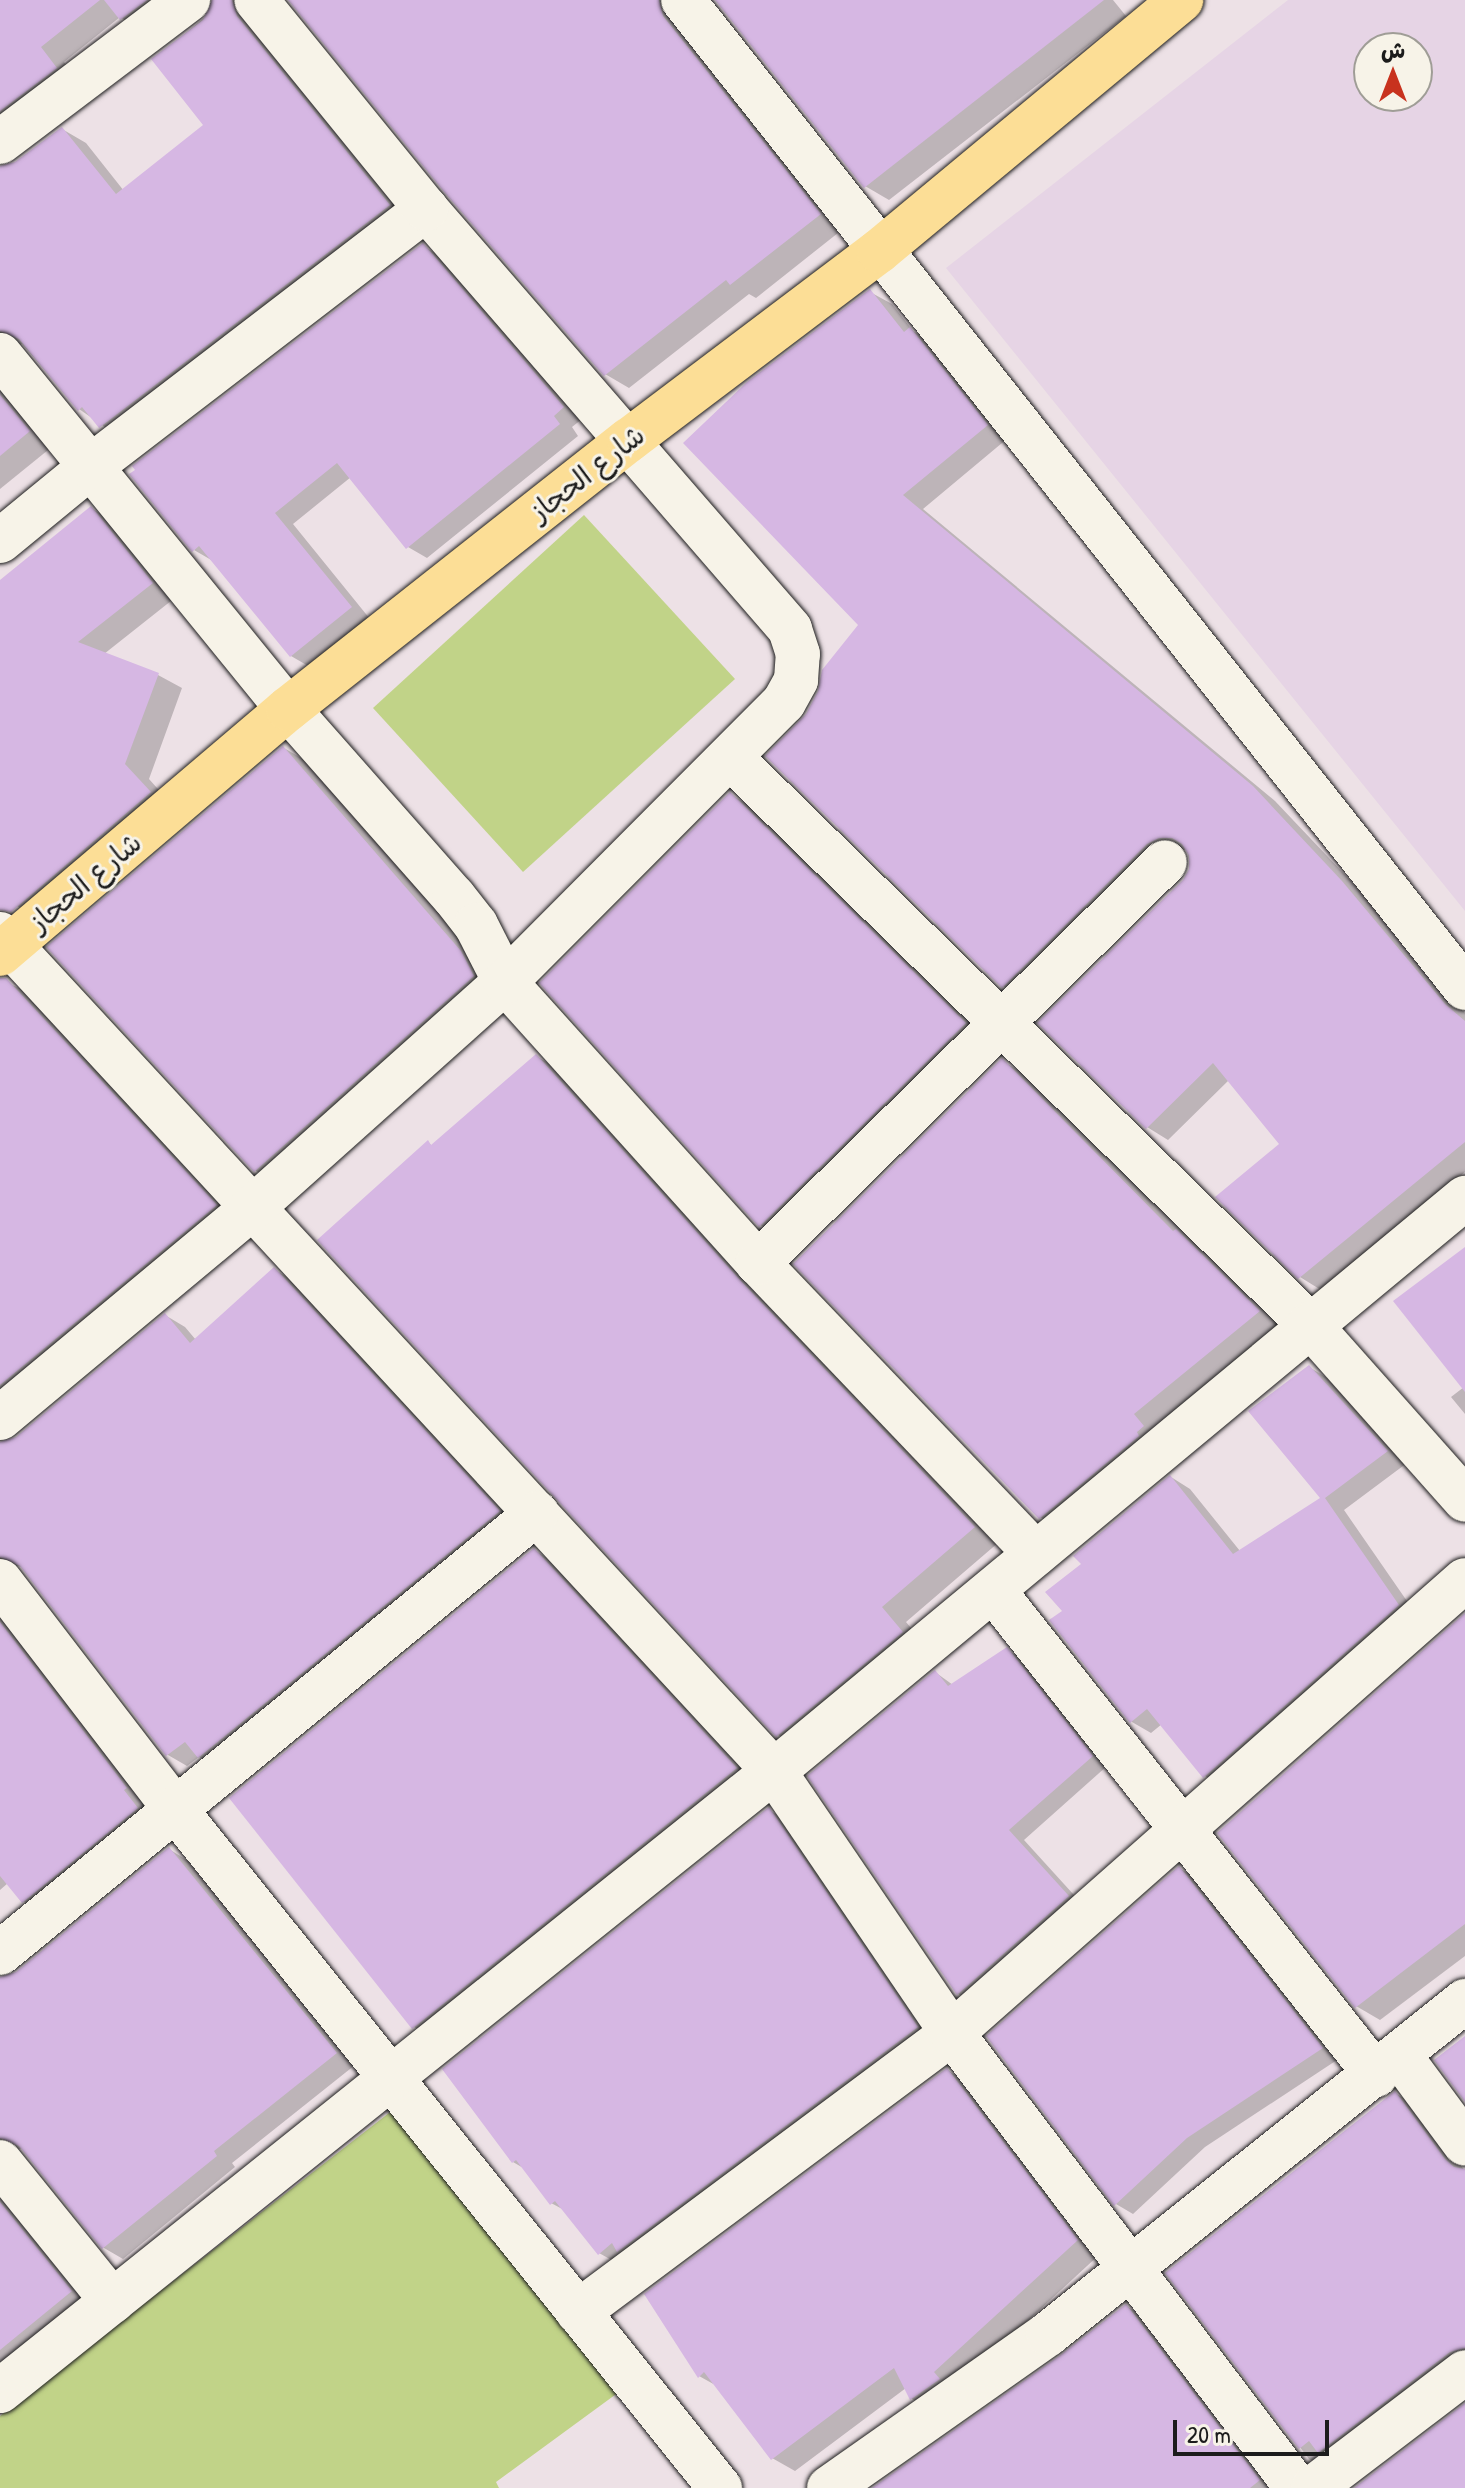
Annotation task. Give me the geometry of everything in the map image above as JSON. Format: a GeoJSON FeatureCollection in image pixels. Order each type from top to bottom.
{"type":"FeatureCollection","features":[{"type":"Feature","properties":{"kind":"main road","name":"شارع الحجاز"},"geometry":{"type":"LineString","coordinates":[[4,945],[288,709],[629,440],[879,251],[1172,3]]}},
{"type":"Feature","properties":{"kind":"street"},"geometry":{"type":"LineString","coordinates":[[0,142],[188,0]]}},
{"type":"Feature","properties":{"kind":"street"},"geometry":{"type":"LineString","coordinates":[[0,1418],[251,1209],[505,982],[784,702],[796,680],[798,654],[790,629],[426,209],[256,0]]}},
{"type":"Feature","properties":{"kind":"street"},"geometry":{"type":"LineString","coordinates":[[683,0],[1465,988]]}},
{"type":"Feature","properties":{"kind":"street"},"geometry":{"type":"LineString","coordinates":[[0,541],[90,467],[426,209]]}},
{"type":"Feature","properties":{"kind":"street"},"geometry":{"type":"LineString","coordinates":[[0,355],[288,709],[476,925],[505,982],[758,1263],[1036,1554]]}},
{"type":"Feature","properties":{"kind":"street"},"geometry":{"type":"LineString","coordinates":[[730,757],[1309,1324],[1465,1500]]}},
{"type":"Feature","properties":{"kind":"street"},"geometry":{"type":"LineString","coordinates":[[758,1263],[1165,862]]}},
{"type":"Feature","properties":{"kind":"street"},"geometry":{"type":"LineString","coordinates":[[4,945],[537,1513],[774,1771],[952,2033],[1133,2267],[1297,2488]]}},
{"type":"Feature","properties":{"kind":"street"},"geometry":{"type":"LineString","coordinates":[[0,2391],[774,1771],[1309,1324],[1465,1198]]}},
{"type":"Feature","properties":{"kind":"street"},"geometry":{"type":"LineString","coordinates":[[0,1953],[537,1513]]}},
{"type":"Feature","properties":{"kind":"street"},"geometry":{"type":"LineString","coordinates":[[578,2312],[952,2033],[1465,1580]]}},
{"type":"Feature","properties":{"kind":"street"},"geometry":{"type":"LineString","coordinates":[[0,1581],[175,1809],[720,2488]]}},
{"type":"Feature","properties":{"kind":"street"},"geometry":{"type":"LineString","coordinates":[[993,1590],[1183,1828],[1388,2065],[1465,2144]]}},
{"type":"Feature","properties":{"kind":"street"},"geometry":{"type":"LineString","coordinates":[[829,2488],[1048,2334],[1465,2001]]}},
{"type":"Feature","properties":{"kind":"street"},"geometry":{"type":"LineString","coordinates":[[0,2162],[112,2301]]}},
{"type":"Feature","properties":{"kind":"street"},"geometry":{"type":"LineString","coordinates":[[1313,2488],[1465,2372]]}},
{"type":"Feature","properties":{"kind":"shaded area"},"geometry":{"type":"Polygon","coordinates":[[[1288,0],[1465,0],[1465,911],[946,268],[1288,0]]]}},
{"type":"Feature","properties":{"kind":"green space"},"geometry":{"type":"Polygon","coordinates":[[[584,515],[735,679],[523,872],[373,708],[584,515]]]}},
{"type":"Feature","properties":{"kind":"green space"},"geometry":{"type":"Polygon","coordinates":[[[421,2088],[634,2381],[496,2482],[499,2488],[0,2488],[0,2416],[421,2088]]]}},
{"type":"Feature","properties":{"kind":"building"},"geometry":{"type":"Polygon","coordinates":[[[0,0],[100,0],[41,47],[57,68],[0,111],[0,0]]]}},
{"type":"Feature","properties":{"kind":"building"},"geometry":{"type":"Polygon","coordinates":[[[104,0],[147,0],[120,20],[104,0]]]}},
{"type":"Feature","properties":{"kind":"building"},"geometry":{"type":"Polygon","coordinates":[[[212,0],[232,0],[237,16],[390,205],[99,428],[82,407],[78,411],[19,339],[0,331],[0,166],[15,162],[62,127],[116,194],[203,125],[151,59],[203,20],[212,0]]]}},
{"type":"Feature","properties":{"kind":"building"},"geometry":{"type":"Polygon","coordinates":[[[288,0],[659,0],[663,16],[821,214],[730,285],[726,280],[604,376],[445,193],[288,0]]]}},
{"type":"Feature","properties":{"kind":"building"},"geometry":{"type":"Polygon","coordinates":[[[715,0],[1104,0],[864,188],[715,0]]]}},
{"type":"Feature","properties":{"kind":"building"},"geometry":{"type":"Polygon","coordinates":[[[423,243],[564,407],[554,416],[560,424],[406,549],[337,463],[275,513],[352,607],[290,657],[199,546],[192,552],[129,474],[135,470],[132,466],[423,243]]]}},
{"type":"Feature","properties":{"kind":"building"},"geometry":{"type":"Polygon","coordinates":[[[870,289],[904,332],[910,327],[988,425],[903,495],[1253,786],[1342,881],[1445,1004],[1465,1021],[1465,1142],[1298,1279],[1215,1197],[1279,1144],[1213,1063],[1146,1129],[1037,1023],[1183,880],[1189,869],[1189,856],[1182,844],[1172,838],[1159,838],[1147,844],[1002,988],[765,756],[806,714],[818,691],[822,670],[858,625],[683,443],[747,382],[870,289]]]}},
{"type":"Feature","properties":{"kind":"building"},"geometry":{"type":"Polygon","coordinates":[[[0,395],[30,431],[0,456],[0,395]]]}},
{"type":"Feature","properties":{"kind":"building"},"geometry":{"type":"Polygon","coordinates":[[[91,506],[153,583],[78,642],[159,673],[125,764],[151,792],[11,912],[0,910],[0,580],[91,506]]]}},
{"type":"Feature","properties":{"kind":"building"},"geometry":{"type":"Polygon","coordinates":[[[283,746],[461,951],[474,976],[254,1172],[46,947],[283,746]]]}},
{"type":"Feature","properties":{"kind":"building"},"geometry":{"type":"Polygon","coordinates":[[[730,792],[966,1023],[759,1227],[539,983],[730,792]]]}},
{"type":"Feature","properties":{"kind":"building"},"geometry":{"type":"Polygon","coordinates":[[[0,978],[6,978],[217,1205],[0,1385],[0,978]]]}},
{"type":"Feature","properties":{"kind":"building"},"geometry":{"type":"Polygon","coordinates":[[[536,1054],[740,1280],[975,1527],[882,1607],[903,1632],[776,1737],[317,1240],[428,1140],[431,1145],[536,1054]]]}},
{"type":"Feature","properties":{"kind":"building"},"geometry":{"type":"Polygon","coordinates":[[[1002,1058],[1173,1231],[1176,1229],[1260,1311],[1134,1414],[1144,1426],[1137,1432],[1139,1436],[1039,1519],[793,1264],[1002,1058]]]}},
{"type":"Feature","properties":{"kind":"building"},"geometry":{"type":"Polygon","coordinates":[[[1465,1247],[1465,1392],[1393,1301],[1465,1247]]]}},
{"type":"Feature","properties":{"kind":"building"},"geometry":{"type":"Polygon","coordinates":[[[274,1267],[500,1511],[198,1758],[185,1742],[166,1756],[20,1566],[0,1557],[0,1442],[16,1437],[165,1313],[190,1343],[274,1267]]]}},
{"type":"Feature","properties":{"kind":"building"},"geometry":{"type":"Polygon","coordinates":[[[1309,1365],[1388,1451],[1325,1498],[1399,1605],[1203,1778],[1147,1709],[1130,1723],[1049,1620],[1062,1611],[1045,1592],[1081,1564],[1073,1556],[1170,1475],[1233,1554],[1320,1498],[1248,1411],[1309,1365]]]}},
{"type":"Feature","properties":{"kind":"building"},"geometry":{"type":"Polygon","coordinates":[[[534,1548],[737,1768],[412,2029],[229,1798],[534,1548]]]}},
{"type":"Feature","properties":{"kind":"building"},"geometry":{"type":"Polygon","coordinates":[[[1465,1613],[1465,1924],[1355,2008],[1217,1833],[1465,1613]]]}},
{"type":"Feature","properties":{"kind":"building"},"geometry":{"type":"Polygon","coordinates":[[[0,1622],[127,1788],[124,1790],[138,1808],[22,1903],[0,1876],[0,1622]]]}},
{"type":"Feature","properties":{"kind":"building"},"geometry":{"type":"Polygon","coordinates":[[[1007,1647],[1093,1756],[1009,1830],[1069,1896],[957,1995],[807,1776],[935,1670],[948,1686],[1007,1647]]]}},
{"type":"Feature","properties":{"kind":"building"},"geometry":{"type":"Polygon","coordinates":[[[769,1807],[918,2027],[617,2252],[612,2243],[598,2255],[555,2201],[550,2205],[516,2160],[512,2163],[442,2069],[769,1807]]]}},
{"type":"Feature","properties":{"kind":"building"},"geometry":{"type":"Polygon","coordinates":[[[169,1847],[337,2053],[214,2151],[217,2156],[102,2249],[19,2146],[0,2138],[0,1977],[16,1972],[169,1847]]]}},
{"type":"Feature","properties":{"kind":"building"},"geometry":{"type":"Polygon","coordinates":[[[1179,1866],[1323,2048],[1187,2138],[1114,2206],[986,2036],[1179,1866]]]}},
{"type":"Feature","properties":{"kind":"building"},"geometry":{"type":"Polygon","coordinates":[[[1465,2036],[1465,2102],[1434,2060],[1465,2036]]]}},
{"type":"Feature","properties":{"kind":"building"},"geometry":{"type":"Polygon","coordinates":[[[947,2068],[1078,2240],[934,2372],[940,2379],[910,2400],[894,2368],[771,2460],[704,2372],[698,2378],[644,2294],[947,2068]]]}},
{"type":"Feature","properties":{"kind":"building"},"geometry":{"type":"Polygon","coordinates":[[[1395,2091],[1445,2159],[1454,2167],[1465,2169],[1465,2348],[1450,2352],[1318,2453],[1309,2441],[1299,2449],[1165,2273],[1395,2091]]]}},
{"type":"Feature","properties":{"kind":"building"},"geometry":{"type":"Polygon","coordinates":[[[0,2202],[72,2291],[0,2350],[0,2202]]]}},
{"type":"Feature","properties":{"kind":"building"},"geometry":{"type":"Polygon","coordinates":[[[1126,2304],[1260,2480],[1250,2488],[872,2488],[1062,2354],[1126,2304]]]}},
{"type":"Feature","properties":{"kind":"building"},"geometry":{"type":"Polygon","coordinates":[[[1465,2403],[1465,2488],[1354,2488],[1465,2403]]]}}]}
